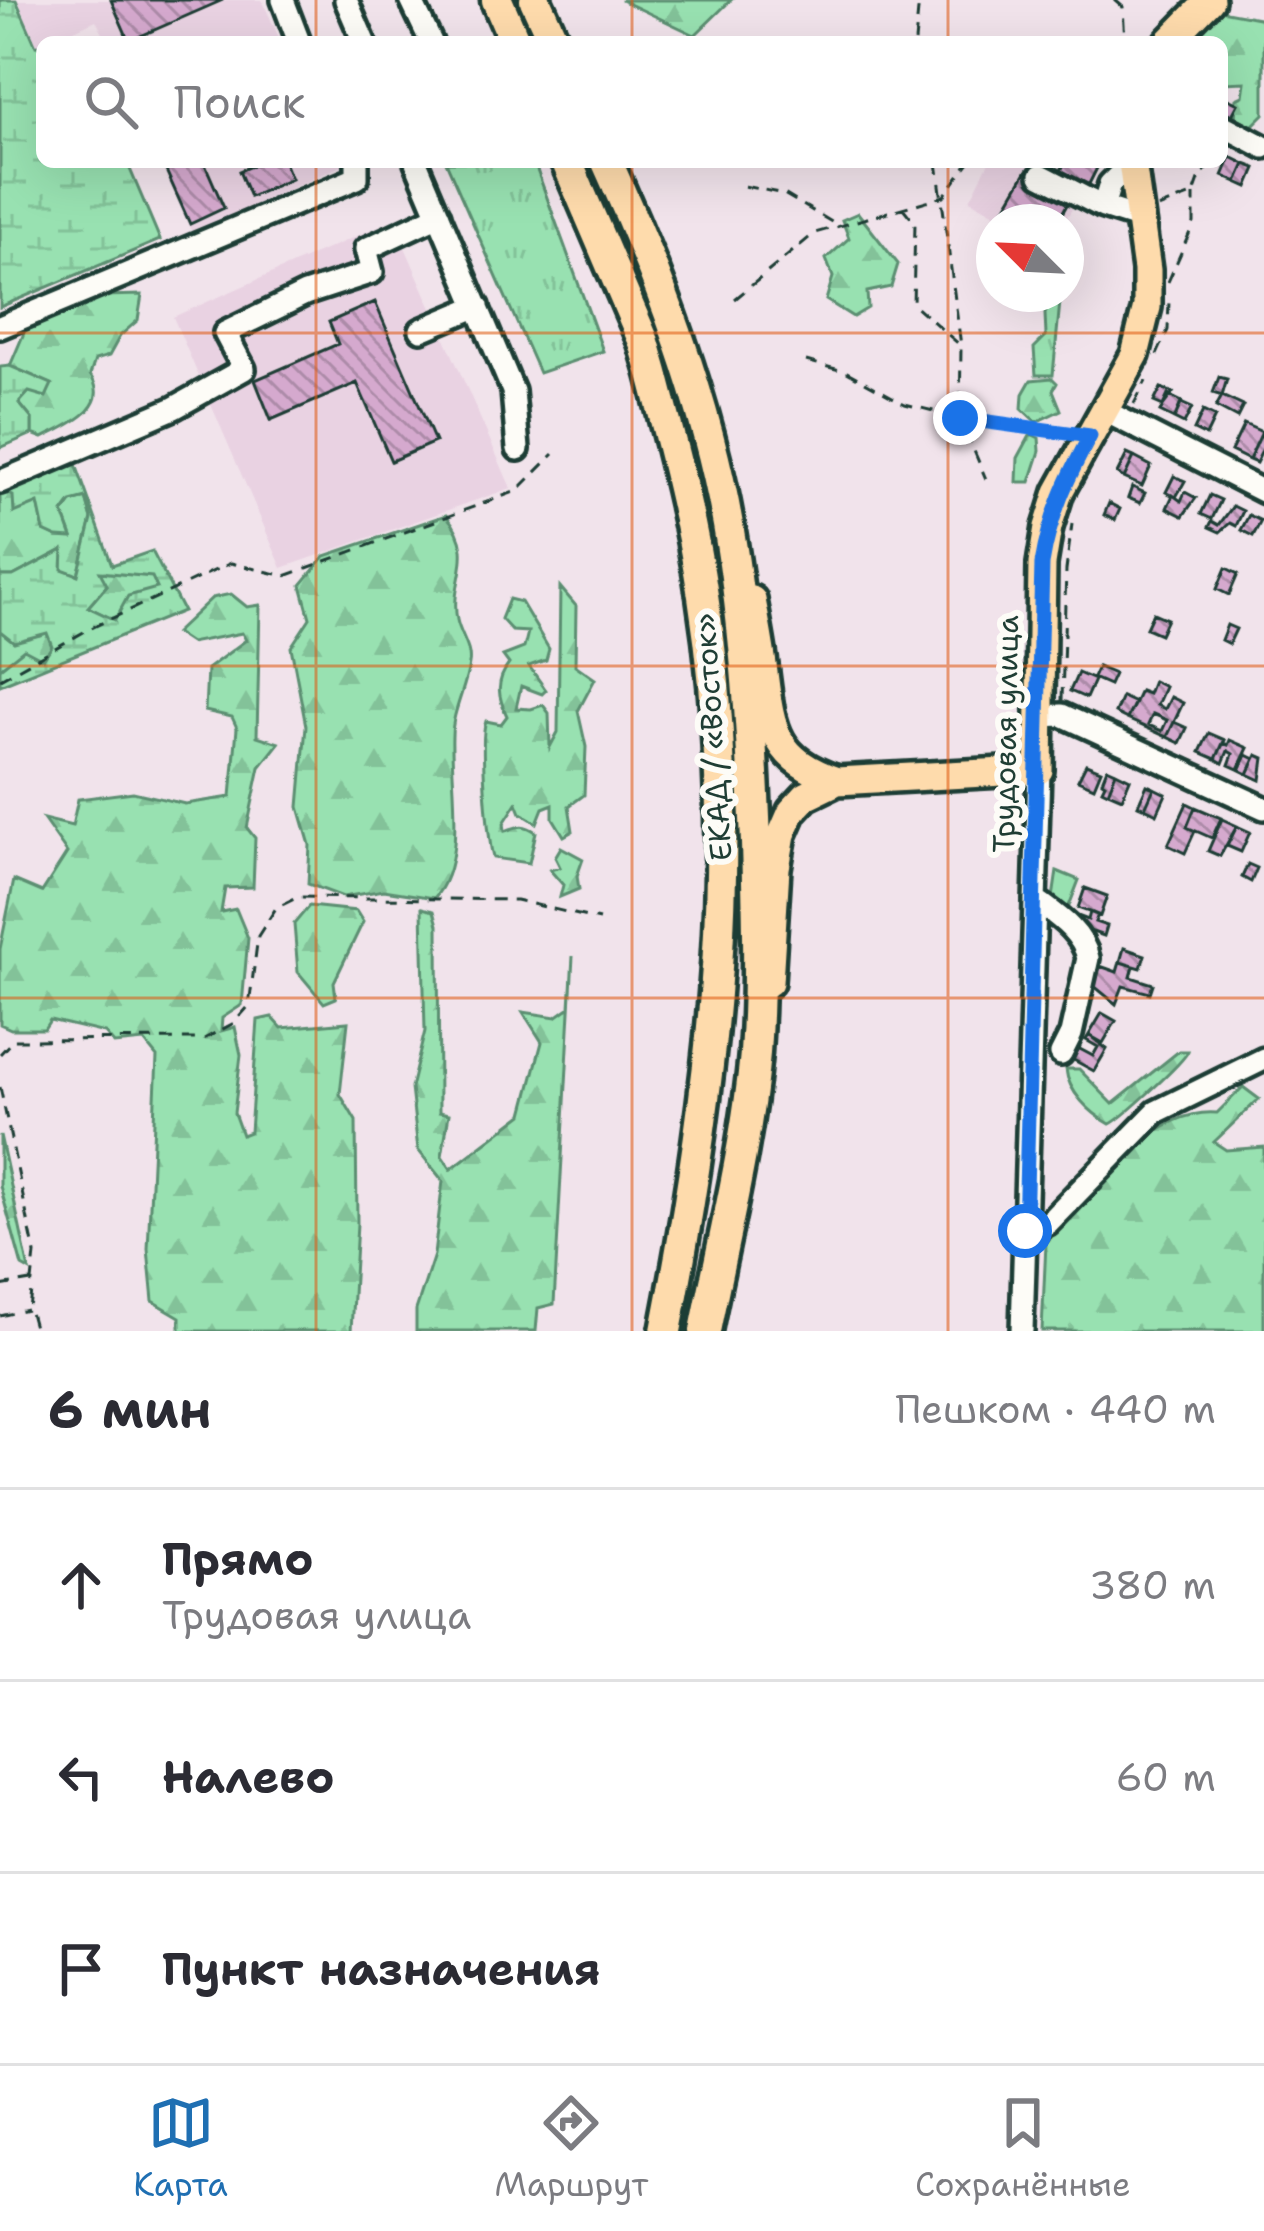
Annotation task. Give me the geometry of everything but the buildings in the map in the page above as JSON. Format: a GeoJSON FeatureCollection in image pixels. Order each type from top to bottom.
{"type":"FeatureCollection","features":[{"type":"Feature","properties":{"kind":"highway"},"geometry":{"type":"LineString","coordinates":[[497,0],[512,36]]}},
{"type":"Feature","properties":{"kind":"highway"},"geometry":{"type":"LineString","coordinates":[[535,0],[551,36]]}},
{"type":"Feature","properties":{"kind":"highway","name":"ЕКАД / «Восток»"},"geometry":{"type":"LineString","coordinates":[[570,168],[644,342],[704,596],[721,811],[721,912],[713,1048],[690,1210],[666,1331]]}},
{"type":"Feature","properties":{"kind":"highway","name":"ЕКАД / «Восток»"},"geometry":{"type":"LineString","coordinates":[[610,168],[654,267],[728,523],[751,740],[754,1059],[705,1331]]}},
{"type":"Feature","properties":{"kind":"main road"},"geometry":{"type":"LineString","coordinates":[[1175,36],[1210,0]]}},
{"type":"Feature","properties":{"kind":"main road","name":"Трудовая улица"},"geometry":{"type":"LineString","coordinates":[[1039,770],[1042,564],[1048,527],[1060,492],[1135,355],[1147,308],[1133,168]]}},
{"type":"Feature","properties":{"kind":"main road"},"geometry":{"type":"LineString","coordinates":[[728,523],[749,579],[768,717],[791,758],[837,782]]}},
{"type":"Feature","properties":{"kind":"main road"},"geometry":{"type":"LineString","coordinates":[[757,1012],[772,974],[782,834],[799,802],[828,782],[1039,770]]}},
{"type":"Feature","properties":{"kind":"main road"},"geometry":{"type":"LineString","coordinates":[[651,1331],[664,1274],[690,1210]]}},
{"type":"Feature","properties":{"kind":"street"},"geometry":{"type":"LineString","coordinates":[[283,0],[297,36]]}},
{"type":"Feature","properties":{"kind":"street"},"geometry":{"type":"LineString","coordinates":[[346,0],[361,36]]}},
{"type":"Feature","properties":{"kind":"street"},"geometry":{"type":"LineString","coordinates":[[411,0],[427,36]]}},
{"type":"Feature","properties":{"kind":"street"},"geometry":{"type":"LineString","coordinates":[[1228,128],[1264,147]]}},
{"type":"Feature","properties":{"kind":"street"},"geometry":{"type":"LineString","coordinates":[[0,327],[357,178],[357,168]]}},
{"type":"Feature","properties":{"kind":"street"},"geometry":{"type":"LineString","coordinates":[[419,168],[513,391],[518,449]]}},
{"type":"Feature","properties":{"kind":"street"},"geometry":{"type":"LineString","coordinates":[[1103,206],[1110,184],[1126,168]]}},
{"type":"Feature","properties":{"kind":"street"},"geometry":{"type":"LineString","coordinates":[[1040,175],[1141,219]]}},
{"type":"Feature","properties":{"kind":"street"},"geometry":{"type":"LineString","coordinates":[[0,482],[175,408],[244,369],[224,333],[305,294],[372,272],[366,249],[439,215]]}},
{"type":"Feature","properties":{"kind":"street"},"geometry":{"type":"LineString","coordinates":[[422,330],[478,306]]}},
{"type":"Feature","properties":{"kind":"street"},"geometry":{"type":"LineString","coordinates":[[1103,410],[1264,492]]}},
{"type":"Feature","properties":{"kind":"street"},"geometry":{"type":"LineString","coordinates":[[1040,716],[1062,716],[1264,808]]}},
{"type":"Feature","properties":{"kind":"street","name":"Трудовая улица"},"geometry":{"type":"LineString","coordinates":[[1022,1331],[1039,770]]}},
{"type":"Feature","properties":{"kind":"street"},"geometry":{"type":"LineString","coordinates":[[1035,899],[1072,929],[1088,958],[1071,1034],[1061,1054]]}},
{"type":"Feature","properties":{"kind":"street"},"geometry":{"type":"LineString","coordinates":[[1025,1231],[1048,1222],[1156,1112],[1264,1059]]}},
{"type":"Feature","properties":{"kind":"path"},"geometry":{"type":"LineString","coordinates":[[915,36],[919,0]]}},
{"type":"Feature","properties":{"kind":"path"},"geometry":{"type":"LineString","coordinates":[[1114,0],[1123,8],[1125,36]]}},
{"type":"Feature","properties":{"kind":"path"},"geometry":{"type":"LineString","coordinates":[[939,168],[961,346],[960,418],[986,478]]}},
{"type":"Feature","properties":{"kind":"path"},"geometry":{"type":"LineString","coordinates":[[736,298],[815,233],[944,196],[965,168]]}},
{"type":"Feature","properties":{"kind":"path"},"geometry":{"type":"LineString","coordinates":[[743,186],[784,194],[838,226]]}},
{"type":"Feature","properties":{"kind":"path"},"geometry":{"type":"LineString","coordinates":[[1167,284],[1194,223],[1194,194]]}},
{"type":"Feature","properties":{"kind":"path"},"geometry":{"type":"LineString","coordinates":[[902,206],[915,223],[913,304],[961,346]]}},
{"type":"Feature","properties":{"kind":"path"},"geometry":{"type":"LineString","coordinates":[[806,361],[847,372],[905,404],[960,418],[1090,436]]}},
{"type":"Feature","properties":{"kind":"path"},"geometry":{"type":"LineString","coordinates":[[0,679],[88,629],[231,563],[286,576],[517,491],[554,454]]}},
{"type":"Feature","properties":{"kind":"path"},"geometry":{"type":"LineString","coordinates":[[0,1054],[14,1040],[204,1039],[233,1023],[249,1006],[258,936],[276,908],[298,897],[515,900],[599,920]]}},
{"type":"Feature","properties":{"kind":"path"},"geometry":{"type":"LineString","coordinates":[[0,1087],[35,1254],[29,1309],[35,1331]]}},
{"type":"Feature","properties":{"kind":"path"},"geometry":{"type":"LineString","coordinates":[[0,1286],[32,1281]]}},
{"type":"Feature","properties":{"kind":"path"},"geometry":{"type":"LineString","coordinates":[[0,1316],[29,1309]]}},
{"type":"Feature","properties":{"kind":"shaded area"},"geometry":{"type":"Polygon","coordinates":[[[16,0],[262,0],[278,36],[104,36],[96,20],[61,36],[36,36],[36,45],[16,0]]]}},
{"type":"Feature","properties":{"kind":"shaded area"},"geometry":{"type":"Polygon","coordinates":[[[163,168],[337,168],[192,233],[163,168]]]}},
{"type":"Feature","properties":{"kind":"shaded area"},"geometry":{"type":"Polygon","coordinates":[[[986,168],[1097,168],[1075,204],[977,204],[970,200],[986,168]]]}},
{"type":"Feature","properties":{"kind":"shaded area"},"geometry":{"type":"Polygon","coordinates":[[[393,220],[511,488],[282,568],[173,317],[393,220]]]}},
{"type":"Feature","properties":{"kind":"green space"},"geometry":{"type":"Polygon","coordinates":[[[0,0],[16,0],[36,46],[36,168],[130,168],[160,240],[0,307],[0,0]]]}},
{"type":"Feature","properties":{"kind":"green space"},"geometry":{"type":"Polygon","coordinates":[[[621,0],[731,0],[695,35],[621,0]]]}},
{"type":"Feature","properties":{"kind":"green space"},"geometry":{"type":"Polygon","coordinates":[[[1222,6],[1226,12],[1264,19],[1264,114],[1252,126],[1235,123],[1236,99],[1243,96],[1245,82],[1228,83],[1228,36],[1196,34],[1222,6]]]}},
{"type":"Feature","properties":{"kind":"green space"},"geometry":{"type":"Polygon","coordinates":[[[449,168],[536,168],[603,351],[539,373],[449,168]]]}},
{"type":"Feature","properties":{"kind":"green space"},"geometry":{"type":"Polygon","coordinates":[[[858,213],[898,264],[891,287],[867,292],[868,308],[853,317],[826,300],[833,277],[826,259],[849,238],[842,220],[858,213]]]}},
{"type":"Feature","properties":{"kind":"green space"},"geometry":{"type":"Polygon","coordinates":[[[142,295],[138,320],[120,336],[109,356],[95,360],[90,375],[96,387],[92,406],[43,438],[32,434],[32,419],[19,403],[29,391],[51,384],[10,366],[27,326],[102,296],[142,295]]]}},
{"type":"Feature","properties":{"kind":"green space"},"geometry":{"type":"Polygon","coordinates":[[[1059,312],[1053,375],[1036,375],[1034,348],[1046,336],[1045,314],[1059,312]]]}},
{"type":"Feature","properties":{"kind":"green space"},"geometry":{"type":"Polygon","coordinates":[[[10,366],[52,384],[46,397],[29,392],[19,403],[32,419],[32,434],[0,448],[0,367],[10,366]]]}},
{"type":"Feature","properties":{"kind":"green space"},"geometry":{"type":"Polygon","coordinates":[[[1052,378],[1061,410],[1036,422],[1022,409],[1023,394],[1031,380],[1052,378]]]}},
{"type":"Feature","properties":{"kind":"green space"},"geometry":{"type":"Polygon","coordinates":[[[1031,434],[1039,438],[1040,451],[1030,482],[1017,482],[1018,458],[1031,434]]]}},
{"type":"Feature","properties":{"kind":"green space"},"geometry":{"type":"Polygon","coordinates":[[[74,459],[112,565],[152,551],[183,611],[0,685],[0,668],[24,649],[43,659],[52,646],[47,633],[14,642],[0,631],[0,576],[13,576],[63,550],[62,569],[78,575],[92,519],[86,498],[71,502],[63,513],[72,538],[57,537],[44,531],[38,503],[14,513],[13,496],[2,491],[74,459]],[[100,572],[107,585],[88,607],[115,620],[128,596],[157,588],[152,577],[100,572]]]}},
{"type":"Feature","properties":{"kind":"green space"},"geometry":{"type":"Polygon","coordinates":[[[0,492],[38,502],[44,531],[57,537],[72,537],[63,513],[71,502],[86,498],[92,519],[78,576],[62,569],[62,550],[13,576],[0,576],[0,492]]]}},
{"type":"Feature","properties":{"kind":"green space"},"geometry":{"type":"Polygon","coordinates":[[[446,515],[461,543],[457,620],[469,658],[453,727],[451,864],[434,898],[384,890],[343,897],[308,884],[310,845],[299,807],[306,726],[291,647],[310,618],[301,585],[325,556],[446,515]]]}},
{"type":"Feature","properties":{"kind":"green space"},"geometry":{"type":"Polygon","coordinates":[[[99,572],[152,576],[158,588],[115,620],[88,607],[107,585],[99,572]]]}},
{"type":"Feature","properties":{"kind":"green space"},"geometry":{"type":"Polygon","coordinates":[[[560,587],[576,606],[575,665],[595,679],[578,711],[586,747],[584,795],[569,806],[573,831],[564,836],[553,818],[553,804],[543,808],[537,823],[521,813],[517,803],[504,823],[505,831],[523,826],[536,832],[529,863],[493,858],[484,731],[486,721],[501,724],[507,716],[499,690],[509,664],[503,656],[524,648],[528,632],[512,631],[501,619],[509,599],[521,602],[549,649],[546,660],[529,666],[546,690],[542,694],[521,686],[516,708],[543,705],[549,713],[550,747],[558,732],[560,587]]]}},
{"type":"Feature","properties":{"kind":"green space"},"geometry":{"type":"Polygon","coordinates":[[[231,594],[247,607],[260,605],[257,736],[279,743],[260,767],[247,828],[255,838],[253,887],[225,888],[221,912],[236,909],[248,938],[242,1005],[222,1018],[221,1031],[235,1027],[241,1055],[234,1113],[242,1135],[250,1132],[258,1020],[272,1017],[282,1028],[348,1022],[340,1094],[356,1121],[351,1331],[180,1331],[180,1317],[153,1301],[148,1249],[157,1057],[144,1041],[114,1044],[105,1033],[50,1020],[44,1029],[11,1029],[0,1024],[0,949],[14,880],[42,892],[67,853],[43,819],[72,826],[78,799],[133,792],[185,804],[231,797],[237,728],[232,717],[205,711],[207,669],[246,640],[242,633],[190,643],[175,633],[212,598],[231,594]]]}},
{"type":"Feature","properties":{"kind":"green space"},"geometry":{"type":"Polygon","coordinates":[[[0,631],[14,641],[47,633],[52,647],[43,660],[0,668],[0,631]]]}},
{"type":"Feature","properties":{"kind":"green space"},"geometry":{"type":"Polygon","coordinates":[[[561,847],[583,859],[577,876],[579,889],[560,897],[563,885],[550,870],[560,867],[555,857],[561,847]]]}},
{"type":"Feature","properties":{"kind":"green space"},"geometry":{"type":"Polygon","coordinates":[[[1057,871],[1079,880],[1069,906],[1061,912],[1053,898],[1057,871]]]}},
{"type":"Feature","properties":{"kind":"green space"},"geometry":{"type":"Polygon","coordinates":[[[309,906],[356,911],[363,922],[334,982],[336,998],[324,1003],[298,972],[294,924],[309,906]]]}},
{"type":"Feature","properties":{"kind":"green space"},"geometry":{"type":"Polygon","coordinates":[[[422,908],[434,911],[438,925],[439,1112],[449,1114],[442,1156],[451,1169],[523,1114],[542,1042],[523,1012],[556,1017],[570,1007],[573,956],[554,1304],[538,1308],[536,1331],[416,1331],[416,1310],[434,1255],[443,1181],[418,1150],[411,1088],[425,1031],[422,908]]]}},
{"type":"Feature","properties":{"kind":"green space"},"geometry":{"type":"Polygon","coordinates":[[[1179,1051],[1188,1051],[1110,1124],[1081,1101],[1066,1069],[1079,1069],[1113,1104],[1179,1051]]]}},
{"type":"Feature","properties":{"kind":"green space"},"geometry":{"type":"Polygon","coordinates":[[[1243,1087],[1259,1099],[1214,1142],[1226,1150],[1264,1147],[1264,1331],[1042,1331],[1046,1243],[1144,1139],[1192,1115],[1217,1113],[1243,1087]]]}},
{"type":"Feature","properties":{"kind":"green space"},"geometry":{"type":"Polygon","coordinates":[[[0,1135],[29,1270],[22,1266],[0,1186],[0,1135]]]}},
{"type":"Feature","properties":{"kind":"route"},"geometry":{"type":"LineString","coordinates":[[960,418],[1090,436],[1060,492],[1042,564],[1025,1231]]}}]}
